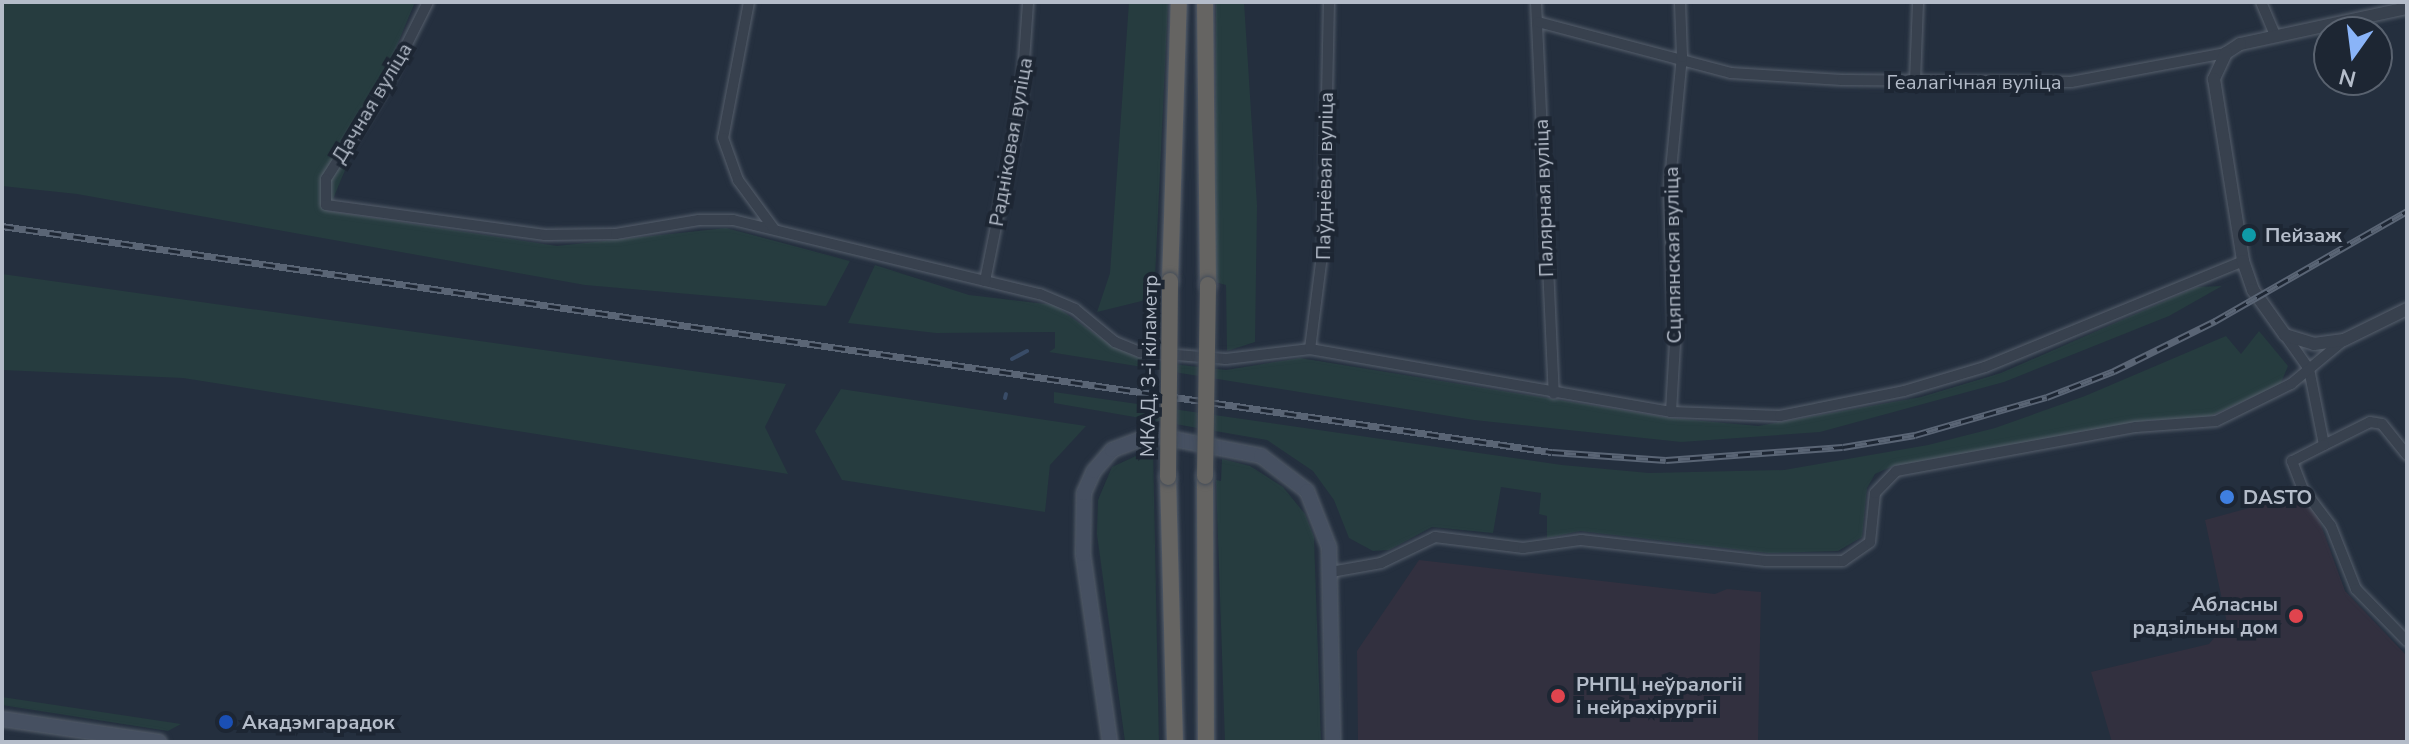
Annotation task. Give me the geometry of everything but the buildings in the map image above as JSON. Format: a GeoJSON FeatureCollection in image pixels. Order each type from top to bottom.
{"type":"FeatureCollection","features":[{"type":"Feature","properties":{"kind":"highway","name":"МКАД, 3-і кіламетр"},"geometry":{"type":"LineString","coordinates":[[1175,736],[1168,477],[1170,281],[1179,2]]}},
{"type":"Feature","properties":{"kind":"highway"},"geometry":{"type":"LineString","coordinates":[[1205,2],[1208,285],[1206,736]]}},
{"type":"Feature","properties":{"kind":"main road"},"geometry":{"type":"LineString","coordinates":[[1110,742],[1082,515],[1089,479],[1112,450],[1152,435],[1261,456],[1307,491],[1326,530],[1331,572],[1333,742]]}},
{"type":"Feature","properties":{"kind":"main road"},"geometry":{"type":"LineString","coordinates":[[2,719],[159,742]]}},
{"type":"Feature","properties":{"kind":"street","name":"Дачная вуліца"},"geometry":{"type":"LineString","coordinates":[[428,2],[388,82],[326,179],[326,205],[545,235],[616,234],[714,218],[774,229]]}},
{"type":"Feature","properties":{"kind":"street"},"geometry":{"type":"LineString","coordinates":[[749,2],[723,138],[738,180],[774,229],[1056,300],[1115,342],[1140,352],[1226,359],[1310,349],[1671,412],[1780,416],[1904,391],[2009,358],[2243,261]]}},
{"type":"Feature","properties":{"kind":"street","name":"Радніковая вуліца"},"geometry":{"type":"LineString","coordinates":[[985,281],[1021,103],[1028,2]]}},
{"type":"Feature","properties":{"kind":"street","name":"Паўднёвая вуліца"},"geometry":{"type":"LineString","coordinates":[[1310,349],[1323,274],[1329,2]]}},
{"type":"Feature","properties":{"kind":"street","name":"Палярная вуліца"},"geometry":{"type":"LineString","coordinates":[[1536,2],[1554,394]]}},
{"type":"Feature","properties":{"kind":"street","name":"Сцяпянская вуліца"},"geometry":{"type":"LineString","coordinates":[[1671,412],[1675,343],[1669,191],[1682,57],[1680,2]]}},
{"type":"Feature","properties":{"kind":"street"},"geometry":{"type":"LineString","coordinates":[[1915,81],[1918,2]]}},
{"type":"Feature","properties":{"kind":"street"},"geometry":{"type":"LineString","coordinates":[[2261,2],[2274,33]]}},
{"type":"Feature","properties":{"kind":"street","name":"Геалагічная вуліца"},"geometry":{"type":"LineString","coordinates":[[1538,22],[1749,76],[2071,82],[2226,53],[2274,33],[2407,8]]}},
{"type":"Feature","properties":{"kind":"street"},"geometry":{"type":"LineString","coordinates":[[2226,53],[2215,72],[2215,93],[2243,261],[2253,290],[2309,369],[2324,445]]}},
{"type":"Feature","properties":{"kind":"street"},"geometry":{"type":"LineString","coordinates":[[1331,572],[1381,563],[1435,537],[1539,548],[1581,540],[1766,561],[1843,561],[1870,542],[1875,493],[1881,481],[1896,471],[2136,427],[2216,421],[2259,403],[2309,369],[2344,340],[2407,309]]}},
{"type":"Feature","properties":{"kind":"street"},"geometry":{"type":"LineString","coordinates":[[2285,335],[2314,344],[2344,340]]}},
{"type":"Feature","properties":{"kind":"street"},"geometry":{"type":"LineString","coordinates":[[2407,455],[2382,424],[2370,422],[2292,461],[2303,489],[2331,526],[2356,589],[2407,641]]}},
{"type":"Feature","properties":{"kind":"shaded area","name":"Абласны радзільны дом"},"geometry":{"type":"Polygon","coordinates":[[[2300,494],[2317,514],[2345,591],[2407,656],[2407,742],[2112,742],[2091,672],[2209,644],[2227,623],[2205,520],[2300,494]]]}},
{"type":"Feature","properties":{"kind":"shaded area","name":"РНПЦ неўралогіі і нейрахірургіі"},"geometry":{"type":"Polygon","coordinates":[[[1419,560],[1715,594],[1727,589],[1761,592],[1758,742],[1358,742],[1357,651],[1419,560]]]}},
{"type":"Feature","properties":{"kind":"green space"},"geometry":{"type":"Polygon","coordinates":[[[2,2],[415,2],[328,211],[557,246],[726,228],[850,261],[826,306],[585,285],[77,194],[2,186],[2,2]]]}},
{"type":"Feature","properties":{"kind":"green space"},"geometry":{"type":"Polygon","coordinates":[[[1129,2],[1168,2],[1154,298],[1097,312],[1110,273],[1129,2]]]}},
{"type":"Feature","properties":{"kind":"green space"},"geometry":{"type":"Polygon","coordinates":[[[1216,2],[1244,2],[1257,205],[1255,342],[1227,351],[1226,285],[1215,282],[1216,2]]]}},
{"type":"Feature","properties":{"kind":"green space"},"geometry":{"type":"Polygon","coordinates":[[[875,265],[969,295],[1054,305],[1112,346],[1146,361],[1226,370],[1300,358],[1670,418],[1758,426],[1921,397],[2001,373],[2197,287],[2222,286],[2169,316],[2004,382],[1820,432],[1681,442],[1474,420],[1049,352],[1055,348],[1055,332],[936,333],[848,323],[875,265]]]}},
{"type":"Feature","properties":{"kind":"green space"},"geometry":{"type":"Polygon","coordinates":[[[2,274],[786,384],[765,427],[788,474],[183,378],[2,370],[2,274]]]}},
{"type":"Feature","properties":{"kind":"green space"},"geometry":{"type":"Polygon","coordinates":[[[2259,331],[2288,366],[2280,385],[2201,420],[2149,420],[1893,466],[1875,474],[1867,488],[1862,537],[1838,551],[1768,553],[1580,531],[1547,538],[1547,516],[1539,514],[1541,493],[1501,487],[1493,533],[1432,527],[1389,550],[1373,551],[1349,538],[1334,500],[1313,471],[1267,440],[1054,403],[1054,392],[1562,465],[1649,473],[1784,470],[1928,445],[1995,428],[2085,396],[2226,336],[2241,354],[2259,331]]]}},
{"type":"Feature","properties":{"kind":"green space"},"geometry":{"type":"Polygon","coordinates":[[[841,389],[1086,426],[1050,465],[1045,512],[842,480],[815,431],[841,389]]]}},
{"type":"Feature","properties":{"kind":"green space"},"geometry":{"type":"Polygon","coordinates":[[[1153,448],[1159,742],[1125,742],[1097,534],[1098,500],[1112,467],[1153,448]]]}},
{"type":"Feature","properties":{"kind":"green space"},"geometry":{"type":"Polygon","coordinates":[[[1222,459],[1250,466],[1283,487],[1305,514],[1314,537],[1321,742],[1225,742],[1216,480],[1221,481],[1222,459]]]}},
{"type":"Feature","properties":{"kind":"green space"},"geometry":{"type":"Polygon","coordinates":[[[2,697],[181,724],[168,731],[2,705],[2,697]]]}},
{"type":"Feature","properties":{"kind":"waterway"},"geometry":{"type":"LineString","coordinates":[[1012,359],[1027,351]]}},
{"type":"Feature","properties":{"kind":"waterway"},"geometry":{"type":"LineString","coordinates":[[1005,398],[1006,394]]}},
{"type":"Feature","properties":{"kind":"railway"},"geometry":{"type":"LineString","coordinates":[[2,226],[1552,452],[1666,460],[1843,447],[1915,435],[2047,397],[2114,371],[2215,321],[2407,211]]}},
{"type":"Feature","properties":{"kind":"place","name":"Пейзаж"},"geometry":{"type":"Point","coordinates":[2249,235]}},
{"type":"Feature","properties":{"kind":"place","name":"DASTO"},"geometry":{"type":"Point","coordinates":[2227,497]}},
{"type":"Feature","properties":{"kind":"place","name":"Абласны радзільны дом"},"geometry":{"type":"Point","coordinates":[2296,616]}},
{"type":"Feature","properties":{"kind":"place","name":"РНПЦ неўралогіі і нейрахірургіі"},"geometry":{"type":"Point","coordinates":[1558,696]}},
{"type":"Feature","properties":{"kind":"place","name":"Акадэмгарадок"},"geometry":{"type":"Point","coordinates":[226,722]}}]}
